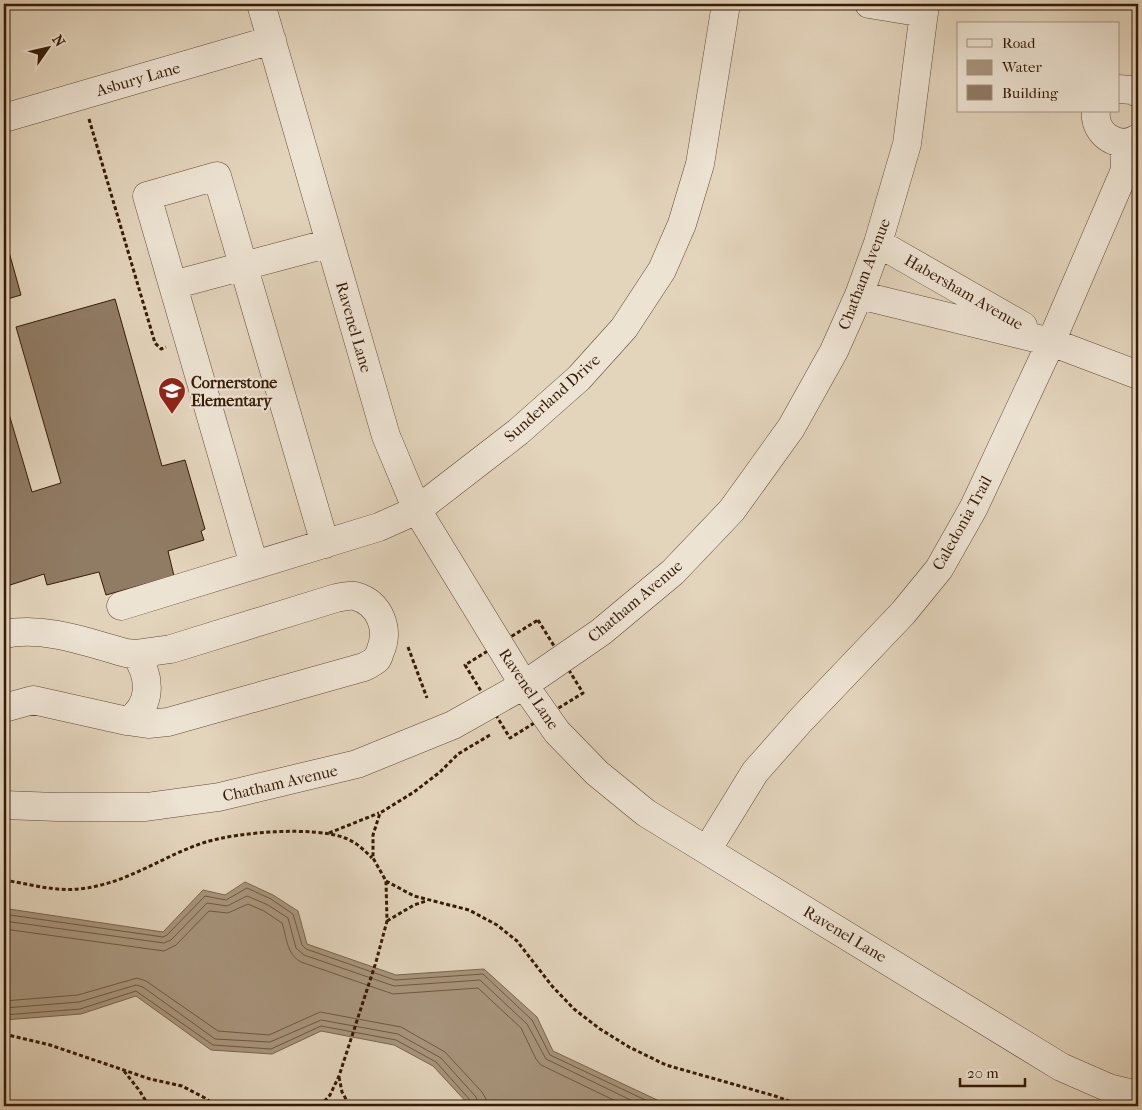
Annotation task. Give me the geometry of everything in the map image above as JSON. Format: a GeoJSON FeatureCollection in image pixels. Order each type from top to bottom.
{"type":"FeatureCollection","features":[{"type":"Feature","properties":{"kind":"street","name":"Ravenel Lane"},"geometry":{"type":"LineString","coordinates":[[261,4],[386,436],[417,510],[524,685],[557,732],[597,773],[646,813],[1061,1066],[1109,1088],[1138,1094]]}},
{"type":"Feature","properties":{"kind":"street","name":"Sunderland Drive"},"geometry":{"type":"LineString","coordinates":[[121,606],[379,527],[417,510],[518,432],[579,378],[624,328],[662,270],[682,224],[700,164],[726,4]]}},
{"type":"Feature","properties":{"kind":"street"},"geometry":{"type":"LineString","coordinates":[[868,4],[925,8]]}},
{"type":"Feature","properties":{"kind":"street","name":"Chatham Avenue"},"geometry":{"type":"LineString","coordinates":[[4,805],[146,807],[219,797],[357,764],[453,725],[524,685],[601,632],[673,572],[732,510],[792,428],[834,351],[859,295],[878,243],[907,144],[925,8]]}},
{"type":"Feature","properties":{"kind":"street","name":"Asbury Lane"},"geometry":{"type":"LineString","coordinates":[[4,118],[272,40]]}},
{"type":"Feature","properties":{"kind":"street"},"geometry":{"type":"LineString","coordinates":[[1120,89],[1132,90],[1138,93]]}},
{"type":"Feature","properties":{"kind":"street","name":"Caledonia Trail"},"geometry":{"type":"LineString","coordinates":[[708,850],[755,772],[800,721],[903,613],[939,569],[974,508],[1051,342],[1125,170],[1131,140],[1114,141],[1104,136],[1098,127],[1096,112]]}},
{"type":"Feature","properties":{"kind":"street"},"geometry":{"type":"LineString","coordinates":[[254,565],[147,196],[217,176],[325,544]]}},
{"type":"Feature","properties":{"kind":"street"},"geometry":{"type":"LineString","coordinates":[[173,286],[330,243]]}},
{"type":"Feature","properties":{"kind":"street","name":"Habersham Avenue"},"geometry":{"type":"LineString","coordinates":[[878,243],[1051,342]]}},
{"type":"Feature","properties":{"kind":"street","name":"Habersham Avenue"},"geometry":{"type":"LineString","coordinates":[[859,295],[1051,342],[1138,376]]}},
{"type":"Feature","properties":{"kind":"street"},"geometry":{"type":"LineString","coordinates":[[4,634],[18,631],[51,633],[135,654],[171,649],[336,598],[353,596],[363,599],[375,610],[383,621],[386,632],[383,646],[377,659],[364,667],[168,722],[148,724],[127,721],[33,700],[4,708]]}},
{"type":"Feature","properties":{"kind":"street"},"geometry":{"type":"LineString","coordinates":[[127,721],[136,716],[144,704],[147,690],[147,676],[143,664],[135,654]]}},
{"type":"Feature","properties":{"kind":"path"},"geometry":{"type":"LineString","coordinates":[[89,119],[155,344],[161,349],[170,346]]}},
{"type":"Feature","properties":{"kind":"path"},"geometry":{"type":"LineString","coordinates":[[329,833],[380,813],[414,792],[440,772],[458,754],[503,727]]}},
{"type":"Feature","properties":{"kind":"path"},"geometry":{"type":"LineString","coordinates":[[373,858],[373,835],[380,813]]}},
{"type":"Feature","properties":{"kind":"path"},"geometry":{"type":"LineString","coordinates":[[4,880],[54,890],[78,889],[101,885],[138,873],[206,842],[249,833],[329,833],[357,844],[373,858],[386,881],[387,921],[376,962],[339,1076],[330,1095],[320,1106]]}},
{"type":"Feature","properties":{"kind":"path"},"geometry":{"type":"LineString","coordinates":[[386,881],[402,891],[427,901],[469,910],[496,925],[517,941],[552,986],[574,1008],[600,1029],[629,1047],[666,1065],[775,1096],[803,1106]]}},
{"type":"Feature","properties":{"kind":"path"},"geometry":{"type":"LineString","coordinates":[[387,921],[414,905],[427,901]]}},
{"type":"Feature","properties":{"kind":"path"},"geometry":{"type":"LineString","coordinates":[[4,1034],[50,1045],[123,1071],[182,1086],[206,1098],[216,1106]]}},
{"type":"Feature","properties":{"kind":"path"},"geometry":{"type":"LineString","coordinates":[[123,1071],[140,1090],[149,1106]]}},
{"type":"Feature","properties":{"kind":"path"},"geometry":{"type":"LineString","coordinates":[[339,1076],[342,1092],[350,1106]]}},
{"type":"Feature","properties":{"kind":"water"},"geometry":{"type":"Polygon","coordinates":[[[245,882],[273,895],[298,911],[307,944],[396,975],[484,969],[537,1017],[553,1051],[670,1106],[470,1106],[433,1066],[394,1045],[321,1031],[272,1054],[211,1050],[136,996],[81,1014],[4,1020],[4,910],[9,909],[163,932],[203,890],[225,895],[245,882]]]}},
{"type":"Feature","properties":{"kind":"building"},"geometry":{"type":"Polygon","coordinates":[[[4,234],[21,295],[4,300],[4,234]]]}},
{"type":"Feature","properties":{"kind":"building"},"geometry":{"type":"Polygon","coordinates":[[[115,299],[162,466],[185,460],[205,529],[201,531],[204,540],[168,551],[174,576],[106,595],[99,572],[47,585],[44,574],[4,587],[4,397],[32,492],[61,483],[16,327],[115,299]]]}},
{"type":"Feature","properties":{"kind":"place","name":"Cornerstone Elementary"},"geometry":{"type":"Point","coordinates":[172,415]}}]}
